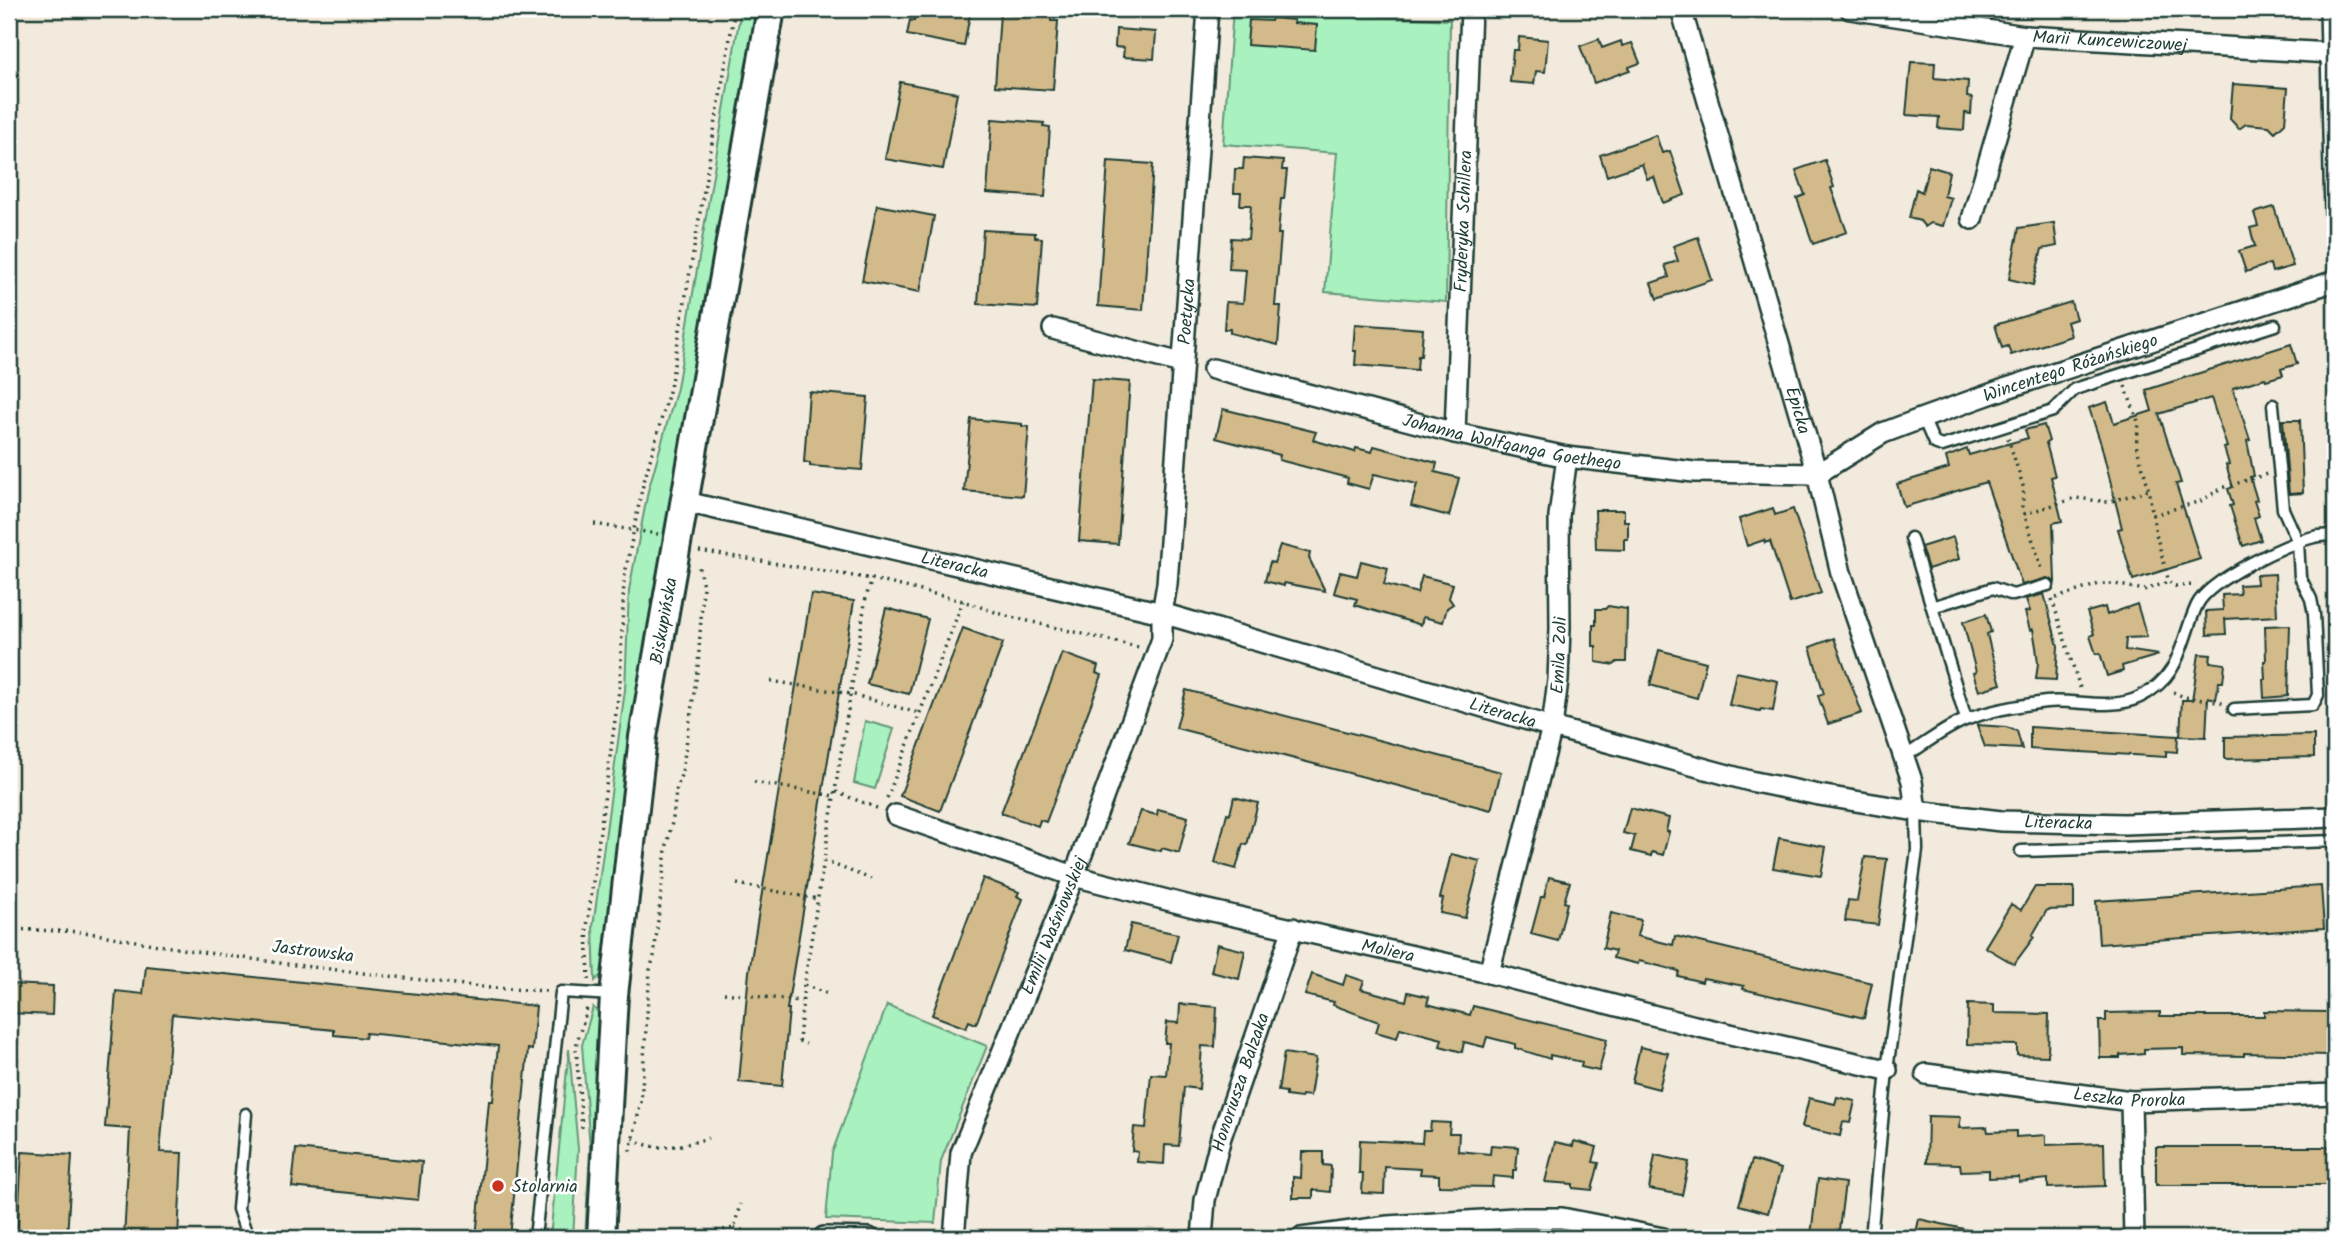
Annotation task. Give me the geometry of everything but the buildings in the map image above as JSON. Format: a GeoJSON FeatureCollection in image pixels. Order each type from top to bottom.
{"type":"FeatureCollection","features":[{"type":"Feature","properties":{"kind":"street","name":"Biskupińska"},"geometry":{"type":"LineString","coordinates":[[601,1238],[601,995],[643,737],[687,544],[686,502],[771,9]]}},
{"type":"Feature","properties":{"kind":"street","name":"Poetycka"},"geometry":{"type":"LineString","coordinates":[[1162,614],[1167,584],[1208,9]]}},
{"type":"Feature","properties":{"kind":"street","name":"Fryderyka Schillera"},"geometry":{"type":"LineString","coordinates":[[1455,433],[1471,9]]}},
{"type":"Feature","properties":{"kind":"street","name":"Epicka"},"geometry":{"type":"LineString","coordinates":[[1681,9],[1817,474],[1841,573],[1912,780],[1916,811]]}},
{"type":"Feature","properties":{"kind":"street","name":"Marii Kuncewiczowej"},"geometry":{"type":"LineString","coordinates":[[1850,9],[2025,36],[2331,53]]}},
{"type":"Feature","properties":{"kind":"street"},"geometry":{"type":"LineString","coordinates":[[2330,9],[2335,214]]}},
{"type":"Feature","properties":{"kind":"street"},"geometry":{"type":"LineString","coordinates":[[1972,219],[2025,36]]}},
{"type":"Feature","properties":{"kind":"street","name":"Wincentego Różańskiego"},"geometry":{"type":"LineString","coordinates":[[1817,474],[1883,433],[1923,418],[2056,371],[2335,281]]}},
{"type":"Feature","properties":{"kind":"street"},"geometry":{"type":"LineString","coordinates":[[1053,329],[1181,363]]}},
{"type":"Feature","properties":{"kind":"street","name":"Johanna Wolfganga Goethego"},"geometry":{"type":"LineString","coordinates":[[1213,369],[1455,433],[1567,457],[1694,472],[1817,474]]}},
{"type":"Feature","properties":{"kind":"street","name":"Emila Zoli"},"geometry":{"type":"LineString","coordinates":[[1489,973],[1552,727],[1558,680],[1560,628],[1559,516],[1567,457]]}},
{"type":"Feature","properties":{"kind":"street","name":"Literacka"},"geometry":{"type":"LineString","coordinates":[[686,502],[1162,614],[1552,727],[1750,781],[1819,795],[1916,811],[2001,821],[2124,824],[2335,817]]}},
{"type":"Feature","properties":{"kind":"street","name":"Emilii Waśniowskiej"},"geometry":{"type":"LineString","coordinates":[[954,1238],[961,1153],[1074,876],[1162,639],[1162,614]]}},
{"type":"Feature","properties":{"kind":"street","name":"Moliera"},"geometry":{"type":"LineString","coordinates":[[896,815],[1074,876],[1194,907],[1489,973],[1695,1026],[1886,1070]]}},
{"type":"Feature","properties":{"kind":"street","name":"Honoriusza Balzaka"},"geometry":{"type":"LineString","coordinates":[[1202,1238],[1205,1200],[1221,1137],[1293,928]]}},
{"type":"Feature","properties":{"kind":"street","name":"Leszka Proroka"},"geometry":{"type":"LineString","coordinates":[[1926,1074],[2131,1101],[2335,1094]]}},
{"type":"Feature","properties":{"kind":"street"},"geometry":{"type":"LineString","coordinates":[[2131,1101],[2134,1238]]}},
{"type":"Feature","properties":{"kind":"street"},"geometry":{"type":"LineString","coordinates":[[1301,1238],[1388,1226],[1514,1218],[1562,1218],[1663,1238]]}},
{"type":"Feature","properties":{"kind":"street"},"geometry":{"type":"LineString","coordinates":[[824,1237],[869,1238]]}},
{"type":"Feature","properties":{"kind":"lane"},"geometry":{"type":"LineString","coordinates":[[1923,418],[1934,443],[1942,446],[2053,411],[2075,389],[2275,325]]}},
{"type":"Feature","properties":{"kind":"lane"},"geometry":{"type":"LineString","coordinates":[[2234,709],[2313,705],[2318,695],[2314,614],[2300,577],[2298,542],[2283,509],[2273,405]]}},
{"type":"Feature","properties":{"kind":"lane"},"geometry":{"type":"LineString","coordinates":[[1904,757],[1966,719],[2016,706],[2049,702],[2119,704],[2140,697],[2159,684],[2175,666],[2198,602],[2211,589],[2274,550],[2314,537],[2335,535]]}},
{"type":"Feature","properties":{"kind":"lane"},"geometry":{"type":"LineString","coordinates":[[1910,538],[1966,719]]}},
{"type":"Feature","properties":{"kind":"lane"},"geometry":{"type":"LineString","coordinates":[[1932,607],[1993,588],[2013,595],[2048,584]]}},
{"type":"Feature","properties":{"kind":"lane"},"geometry":{"type":"LineString","coordinates":[[1871,1238],[1886,1070],[1917,849],[1916,811]]}},
{"type":"Feature","properties":{"kind":"lane"},"geometry":{"type":"LineString","coordinates":[[2021,851],[2335,841]]}},
{"type":"Feature","properties":{"kind":"lane"},"geometry":{"type":"LineString","coordinates":[[535,1238],[561,992],[601,995]]}},
{"type":"Feature","properties":{"kind":"lane"},"geometry":{"type":"LineString","coordinates":[[246,1114],[238,1209],[248,1238]]}},
{"type":"Feature","properties":{"kind":"path"},"geometry":{"type":"LineString","coordinates":[[582,1136],[576,1046],[586,1014],[601,995],[590,966],[587,927],[619,689],[622,591],[642,489],[670,388],[735,9]]}},
{"type":"Feature","properties":{"kind":"path"},"geometry":{"type":"LineString","coordinates":[[2121,374],[2138,424],[2136,445],[2149,490],[2156,534],[2169,582],[2175,586],[2187,584],[2211,589]]}},
{"type":"Feature","properties":{"kind":"path"},"geometry":{"type":"LineString","coordinates":[[2004,426],[2024,489],[2022,507],[2077,677],[2081,703]]}},
{"type":"Feature","properties":{"kind":"path"},"geometry":{"type":"LineString","coordinates":[[2153,515],[2201,501],[2222,488],[2279,471]]}},
{"type":"Feature","properties":{"kind":"path"},"geometry":{"type":"LineString","coordinates":[[2024,514],[2076,498],[2108,502],[2149,490]]}},
{"type":"Feature","properties":{"kind":"path"},"geometry":{"type":"LineString","coordinates":[[594,524],[872,579],[963,601],[1006,616],[1157,652]]}},
{"type":"Feature","properties":{"kind":"path"},"geometry":{"type":"LineString","coordinates":[[626,1160],[634,1138],[641,1102],[650,970],[654,956],[666,849],[682,772],[698,666],[702,586],[687,544]]}},
{"type":"Feature","properties":{"kind":"path"},"geometry":{"type":"LineString","coordinates":[[806,1044],[799,1041],[801,1001],[866,597],[872,579]]}},
{"type":"Feature","properties":{"kind":"path"},"geometry":{"type":"LineString","coordinates":[[2053,599],[2099,584],[2115,584],[2144,590],[2169,582]]}},
{"type":"Feature","properties":{"kind":"path"},"geometry":{"type":"LineString","coordinates":[[754,782],[835,794],[883,810],[963,601]]}},
{"type":"Feature","properties":{"kind":"path"},"geometry":{"type":"LineString","coordinates":[[771,681],[851,694],[918,713]]}},
{"type":"Feature","properties":{"kind":"path"},"geometry":{"type":"LineString","coordinates":[[2159,684],[2184,697],[2220,701],[2234,709]]}},
{"type":"Feature","properties":{"kind":"path"},"geometry":{"type":"LineString","coordinates":[[824,861],[871,879]]}},
{"type":"Feature","properties":{"kind":"path"},"geometry":{"type":"LineString","coordinates":[[737,884],[818,900]]}},
{"type":"Feature","properties":{"kind":"path","name":"Jastrowska"},"geometry":{"type":"LineString","coordinates":[[9,929],[84,932],[287,964],[490,988],[561,992]]}},
{"type":"Feature","properties":{"kind":"path"},"geometry":{"type":"LineString","coordinates":[[804,985],[825,993]]}},
{"type":"Feature","properties":{"kind":"path"},"geometry":{"type":"LineString","coordinates":[[724,993],[801,1001]]}},
{"type":"Feature","properties":{"kind":"path"},"geometry":{"type":"LineString","coordinates":[[634,1138],[645,1145],[677,1147],[708,1138]]}},
{"type":"Feature","properties":{"kind":"path"},"geometry":{"type":"LineString","coordinates":[[734,1228],[740,1204]]}},
{"type":"Feature","properties":{"kind":"path"},"geometry":{"type":"LineString","coordinates":[[682,1238],[734,1228],[759,1235],[808,1236],[815,1229],[824,1237]]}},
{"type":"Feature","properties":{"kind":"green space"},"geometry":{"type":"Polygon","coordinates":[[[741,9],[764,9],[605,971],[595,981],[593,927],[625,690],[629,590],[648,491],[677,388],[741,9]]]}},
{"type":"Feature","properties":{"kind":"green space"},"geometry":{"type":"Polygon","coordinates":[[[1233,9],[1450,20],[1446,302],[1325,292],[1337,153],[1223,144],[1233,9]]]}},
{"type":"Feature","properties":{"kind":"green space"},"geometry":{"type":"Polygon","coordinates":[[[865,721],[894,729],[875,789],[854,783],[865,721]]]}},
{"type":"Feature","properties":{"kind":"green space"},"geometry":{"type":"Polygon","coordinates":[[[887,1005],[987,1046],[941,1161],[935,1223],[826,1219],[832,1153],[887,1005]]]}},
{"type":"Feature","properties":{"kind":"green space"},"geometry":{"type":"Polygon","coordinates":[[[593,1007],[601,1015],[590,1238],[585,1238],[590,1148],[582,1045],[593,1007]]]}},
{"type":"Feature","properties":{"kind":"green space"},"geometry":{"type":"Polygon","coordinates":[[[569,1049],[578,1149],[573,1238],[550,1238],[569,1049]]]}},
{"type":"Feature","properties":{"kind":"place","name":"Stolarnia"},"geometry":{"type":"Point","coordinates":[498,1186]}}]}
